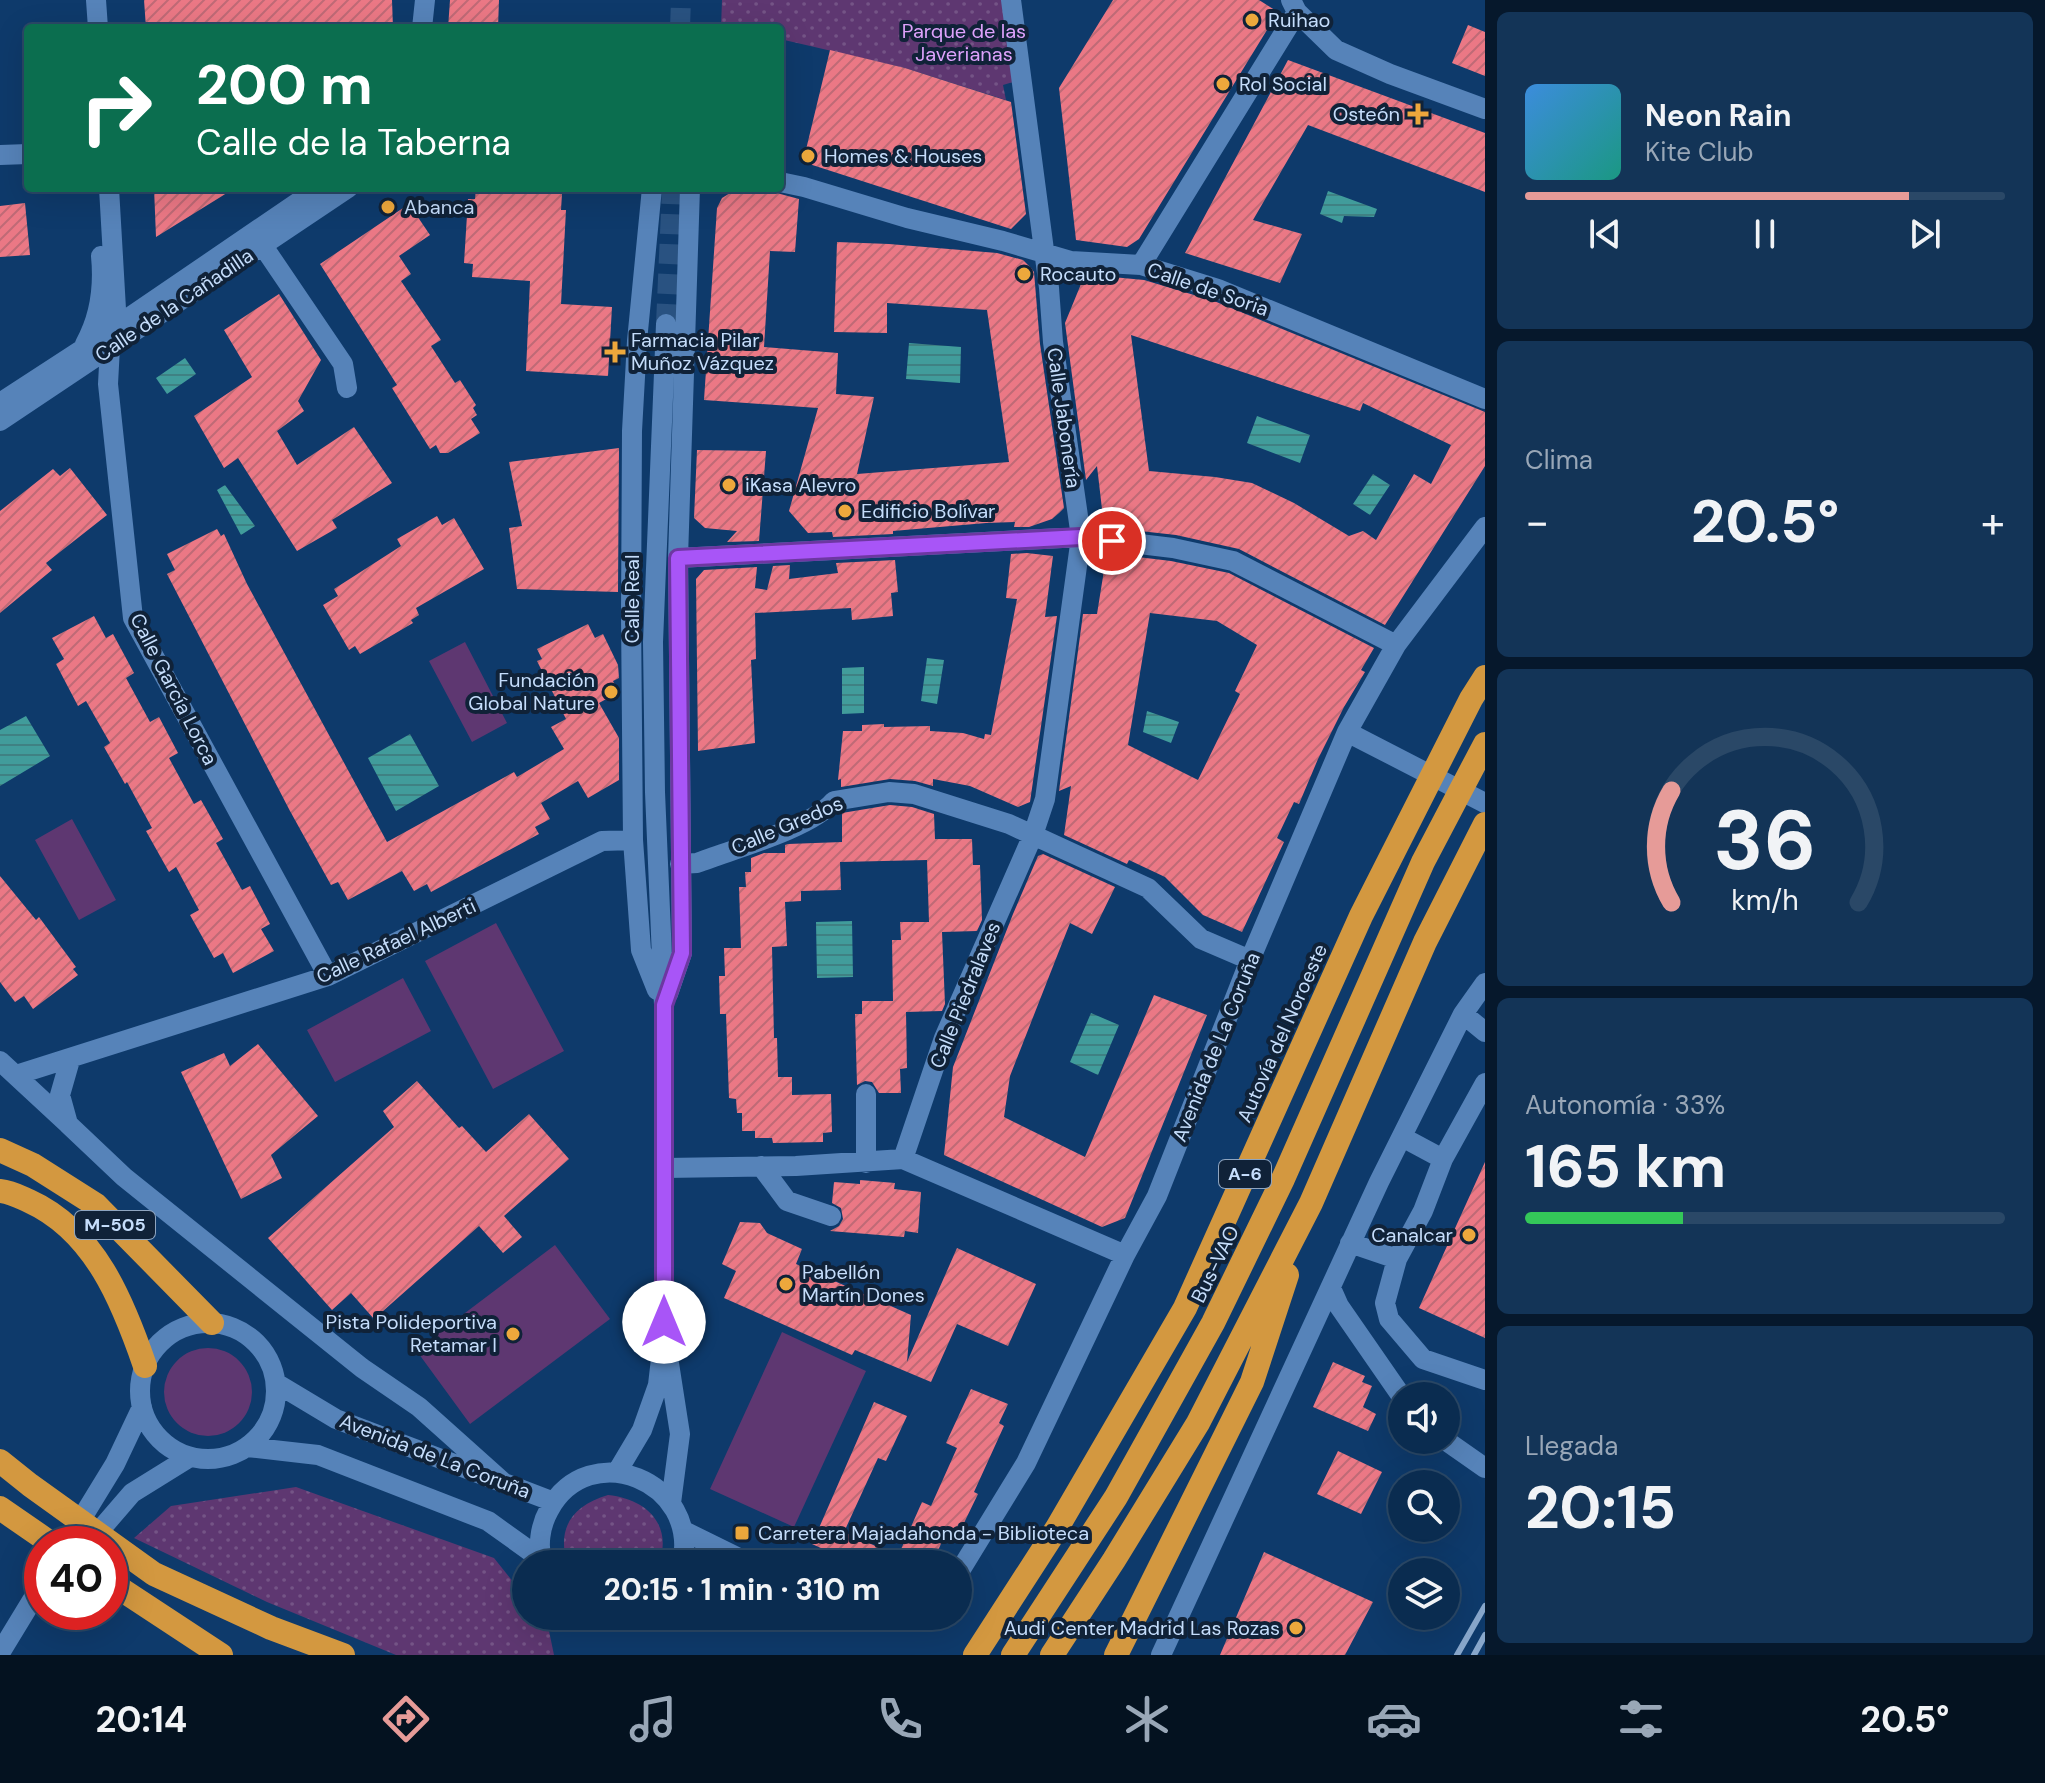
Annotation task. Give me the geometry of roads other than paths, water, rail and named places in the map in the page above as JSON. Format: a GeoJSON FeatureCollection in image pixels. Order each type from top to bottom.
{"type":"FeatureCollection","features":[{"type":"Feature","properties":{"kind":"highway","name":"Autovía del Noroeste"},"geometry":{"type":"LineString","coordinates":[[975,1655],[1057,1528],[1185,1308],[1361,916],[1485,677]]}},
{"type":"Feature","properties":{"kind":"highway","name":"Bus-VAO"},"geometry":{"type":"LineString","coordinates":[[1013,1655],[1116,1497],[1213,1323],[1283,1179],[1423,862],[1485,744]]}},
{"type":"Feature","properties":{"kind":"highway"},"geometry":{"type":"LineString","coordinates":[[1052,1655],[1198,1423],[1311,1203],[1425,942],[1485,824]]}},
{"type":"Feature","properties":{"kind":"highway","name":"M-505"},"geometry":{"type":"LineString","coordinates":[[0,1150],[33,1165],[96,1205],[212,1323]]}},
{"type":"Feature","properties":{"kind":"highway"},"geometry":{"type":"LineString","coordinates":[[0,1191],[47,1210],[83,1241],[115,1290],[145,1366]]}},
{"type":"Feature","properties":{"kind":"highway"},"geometry":{"type":"LineString","coordinates":[[1116,1655],[1252,1382],[1311,1203]]}},
{"type":"Feature","properties":{"kind":"highway"},"geometry":{"type":"LineString","coordinates":[[0,1461],[154,1574]]}},
{"type":"Feature","properties":{"kind":"highway"},"geometry":{"type":"LineString","coordinates":[[0,1479],[68,1526]]}},
{"type":"Feature","properties":{"kind":"highway"},"geometry":{"type":"LineString","coordinates":[[0,1508],[26,1526]]}},
{"type":"Feature","properties":{"kind":"highway"},"geometry":{"type":"LineString","coordinates":[[128,1560],[271,1628],[343,1655]]}},
{"type":"Feature","properties":{"kind":"highway"},"geometry":{"type":"LineString","coordinates":[[128,1594],[221,1655]]}},
{"type":"Feature","properties":{"kind":"street"},"geometry":{"type":"LineString","coordinates":[[96,0],[98,24]]}},
{"type":"Feature","properties":{"kind":"street"},"geometry":{"type":"LineString","coordinates":[[422,24],[425,0]]}},
{"type":"Feature","properties":{"kind":"street","name":"Calle Jabonería"},"geometry":{"type":"LineString","coordinates":[[1011,0],[1081,537],[1045,799],[1033,835]]}},
{"type":"Feature","properties":{"kind":"street"},"geometry":{"type":"LineString","coordinates":[[1141,265],[1294,6],[1336,50],[1390,74],[1485,109]]}},
{"type":"Feature","properties":{"kind":"street"},"geometry":{"type":"LineString","coordinates":[[0,155],[24,154]]}},
{"type":"Feature","properties":{"kind":"street","name":"Calle de Soria"},"geometry":{"type":"LineString","coordinates":[[784,183],[1071,261],[1141,265],[1218,289],[1485,399]]}},
{"type":"Feature","properties":{"kind":"street"},"geometry":{"type":"LineString","coordinates":[[80,351],[96,325],[101,298],[102,263],[95,192]]}},
{"type":"Feature","properties":{"kind":"street","name":"Calle García Lorca"},"geometry":{"type":"LineString","coordinates":[[109,192],[115,284],[108,384],[133,618],[328,976]]}},
{"type":"Feature","properties":{"kind":"street","name":"Calle de la Cañadilla"},"geometry":{"type":"LineString","coordinates":[[0,421],[313,192]]}},
{"type":"Feature","properties":{"kind":"street","name":"Calle de la Cañadilla"},"geometry":{"type":"LineString","coordinates":[[0,403],[80,351],[111,337],[263,246],[342,192]]}},
{"type":"Feature","properties":{"kind":"street","name":"Calle Real"},"geometry":{"type":"LineString","coordinates":[[652,192],[632,431],[633,840],[641,950],[664,1005]]}},
{"type":"Feature","properties":{"kind":"street","name":"Calle Real"},"geometry":{"type":"LineString","coordinates":[[664,1005],[682,953],[678,558],[688,192]]}},
{"type":"Feature","properties":{"kind":"street"},"geometry":{"type":"LineString","coordinates":[[263,246],[343,364],[347,388]]}},
{"type":"Feature","properties":{"kind":"street","name":"Calle Real"},"geometry":{"type":"LineString","coordinates":[[617,1472],[642,1430],[658,1385],[664,1333],[664,1005],[655,792],[653,642],[666,324]]}},
{"type":"Feature","properties":{"kind":"street","name":"Avenida de La Coruña"},"geometry":{"type":"LineString","coordinates":[[972,1551],[1026,1463],[1125,1255],[1157,1196],[1250,960],[1347,732],[1396,645],[1485,527]]}},
{"type":"Feature","properties":{"kind":"street"},"geometry":{"type":"LineString","coordinates":[[678,558],[1081,537],[1173,548],[1233,561],[1396,645]]}},
{"type":"Feature","properties":{"kind":"street"},"geometry":{"type":"LineString","coordinates":[[1347,732],[1485,803]]}},
{"type":"Feature","properties":{"kind":"street","name":"Calle Gredos"},"geometry":{"type":"LineString","coordinates":[[680,864],[697,863],[796,826],[825,811],[834,801],[889,792],[914,794],[973,811],[1033,835],[1148,888],[1201,939],[1250,960]]}},
{"type":"Feature","properties":{"kind":"street","name":"Calle Piedralaves"},"geometry":{"type":"LineString","coordinates":[[903,1159],[944,1038],[1033,835]]}},
{"type":"Feature","properties":{"kind":"street","name":"Calle Rafael Alberti"},"geometry":{"type":"LineString","coordinates":[[16,1075],[328,976],[602,841],[633,840]]}},
{"type":"Feature","properties":{"kind":"street"},"geometry":{"type":"LineString","coordinates":[[1161,1655],[1350,1243],[1463,1014],[1485,983]]}},
{"type":"Feature","properties":{"kind":"street"},"geometry":{"type":"LineString","coordinates":[[1463,1014],[1485,1032]]}},
{"type":"Feature","properties":{"kind":"street"},"geometry":{"type":"LineString","coordinates":[[68,1124],[60,1095],[70,1060]]}},
{"type":"Feature","properties":{"kind":"street"},"geometry":{"type":"LineString","coordinates":[[0,1061],[124,1177],[362,1368],[419,1407],[504,1483]]}},
{"type":"Feature","properties":{"kind":"street"},"geometry":{"type":"LineString","coordinates":[[1485,1083],[1443,1159],[1423,1211],[1397,1259],[1385,1303],[1389,1319],[1423,1359],[1485,1380]]}},
{"type":"Feature","properties":{"kind":"street"},"geometry":{"type":"LineString","coordinates":[[866,1094],[866,1163]]}},
{"type":"Feature","properties":{"kind":"street"},"geometry":{"type":"LineString","coordinates":[[1402,1137],[1443,1159]]}},
{"type":"Feature","properties":{"kind":"street"},"geometry":{"type":"LineString","coordinates":[[665,1168],[866,1163],[903,1159],[1125,1255]]}},
{"type":"Feature","properties":{"kind":"street"},"geometry":{"type":"LineString","coordinates":[[761,1166],[787,1201],[831,1216]]}},
{"type":"Feature","properties":{"kind":"street"},"geometry":{"type":"LineString","coordinates":[[1350,1243],[1397,1259]]}},
{"type":"Feature","properties":{"kind":"street"},"geometry":{"type":"LineString","coordinates":[[1331,1288],[1339,1306],[1392,1382]]}},
{"type":"Feature","properties":{"kind":"street"},"geometry":{"type":"LineString","coordinates":[[212,1323],[247,1335],[261,1348],[271,1364],[276,1383],[276,1398],[267,1426],[247,1447],[220,1459],[190,1457],[174,1450],[159,1439],[142,1407],[141,1380],[153,1351],[179,1330],[195,1324],[212,1323]]}},
{"type":"Feature","properties":{"kind":"street","name":"Calle Real"},"geometry":{"type":"LineString","coordinates":[[664,1333],[680,1434],[671,1503]]}},
{"type":"Feature","properties":{"kind":"street","name":"Avenida de La Coruña"},"geometry":{"type":"LineString","coordinates":[[276,1383],[336,1419],[554,1502]]}},
{"type":"Feature","properties":{"kind":"street"},"geometry":{"type":"LineString","coordinates":[[77,1526],[115,1464],[142,1407]]}},
{"type":"Feature","properties":{"kind":"street","name":"Avenida de La Coruña"},"geometry":{"type":"LineString","coordinates":[[247,1447],[318,1455],[488,1521],[527,1550]]}},
{"type":"Feature","properties":{"kind":"street"},"geometry":{"type":"LineString","coordinates":[[1460,1450],[1485,1468]]}},
{"type":"Feature","properties":{"kind":"street"},"geometry":{"type":"LineString","coordinates":[[104,1526],[132,1493],[190,1457]]}},
{"type":"Feature","properties":{"kind":"street"},"geometry":{"type":"LineString","coordinates":[[541,1550],[544,1519],[554,1502],[571,1485],[593,1475],[617,1472],[638,1477],[657,1488],[671,1503],[684,1531],[683,1550]]}},
{"type":"Feature","properties":{"kind":"street"},"geometry":{"type":"LineString","coordinates":[[684,1531],[723,1550]]}},
{"type":"Feature","properties":{"kind":"street"},"geometry":{"type":"LineString","coordinates":[[0,1653],[24,1614]]}},
{"type":"Feature","properties":{"kind":"street"},"geometry":{"type":"LineString","coordinates":[[16,1628],[24,1618]]}},
{"type":"Feature","properties":{"kind":"tunnel"},"geometry":{"type":"LineString","coordinates":[[680,24],[681,0]]}},
{"type":"Feature","properties":{"kind":"tunnel"},"geometry":{"type":"LineString","coordinates":[[666,324],[672,192]]}},
{"type":"Feature","properties":{"kind":"railway"},"geometry":{"type":"LineString","coordinates":[[1457,1655],[1485,1606]]}},
{"type":"Feature","properties":{"kind":"railway"},"geometry":{"type":"LineString","coordinates":[[1474,1655],[1485,1635]]}},
{"type":"Feature","properties":{"kind":"place","name":"Ruihao"},"geometry":{"type":"Point","coordinates":[1252,20]}},
{"type":"Feature","properties":{"kind":"place","name":"Rol Social"},"geometry":{"type":"Point","coordinates":[1223,84]}},
{"type":"Feature","properties":{"kind":"place","name":"Osteón"},"geometry":{"type":"Point","coordinates":[1418,114]}},
{"type":"Feature","properties":{"kind":"place","name":"Homes & Houses"},"geometry":{"type":"Point","coordinates":[808,156]}},
{"type":"Feature","properties":{"kind":"place","name":"Abanca"},"geometry":{"type":"Point","coordinates":[388,207]}},
{"type":"Feature","properties":{"kind":"place","name":"Rocauto"},"geometry":{"type":"Point","coordinates":[1024,274]}},
{"type":"Feature","properties":{"kind":"place","name":"Farmacia Pilar Muñoz Vázquez"},"geometry":{"type":"Point","coordinates":[615,352]}},
{"type":"Feature","properties":{"kind":"place","name":"iKasa Alevro"},"geometry":{"type":"Point","coordinates":[729,485]}},
{"type":"Feature","properties":{"kind":"place","name":"Edificio Bolívar"},"geometry":{"type":"Point","coordinates":[845,511]}},
{"type":"Feature","properties":{"kind":"place","name":"Fundación Global Nature"},"geometry":{"type":"Point","coordinates":[611,692]}},
{"type":"Feature","properties":{"kind":"place","name":"Canalcar"},"geometry":{"type":"Point","coordinates":[1469,1235]}},
{"type":"Feature","properties":{"kind":"place","name":"Pabellón Martín Dones"},"geometry":{"type":"Point","coordinates":[786,1284]}},
{"type":"Feature","properties":{"kind":"place","name":"Pista Polideportiva Retamar I"},"geometry":{"type":"Point","coordinates":[513,1334]}},
{"type":"Feature","properties":{"kind":"place","name":"Carretera Majadahonda - Biblioteca"},"geometry":{"type":"Point","coordinates":[742,1533]}},
{"type":"Feature","properties":{"kind":"place","name":"Audi Center Madrid Las Rozas"},"geometry":{"type":"Point","coordinates":[1296,1628]}},
{"type":"Feature","properties":{"kind":"park label","name":"Parque de las Javerianas"},"geometry":{"type":"Point","coordinates":[964,42]}}]}
